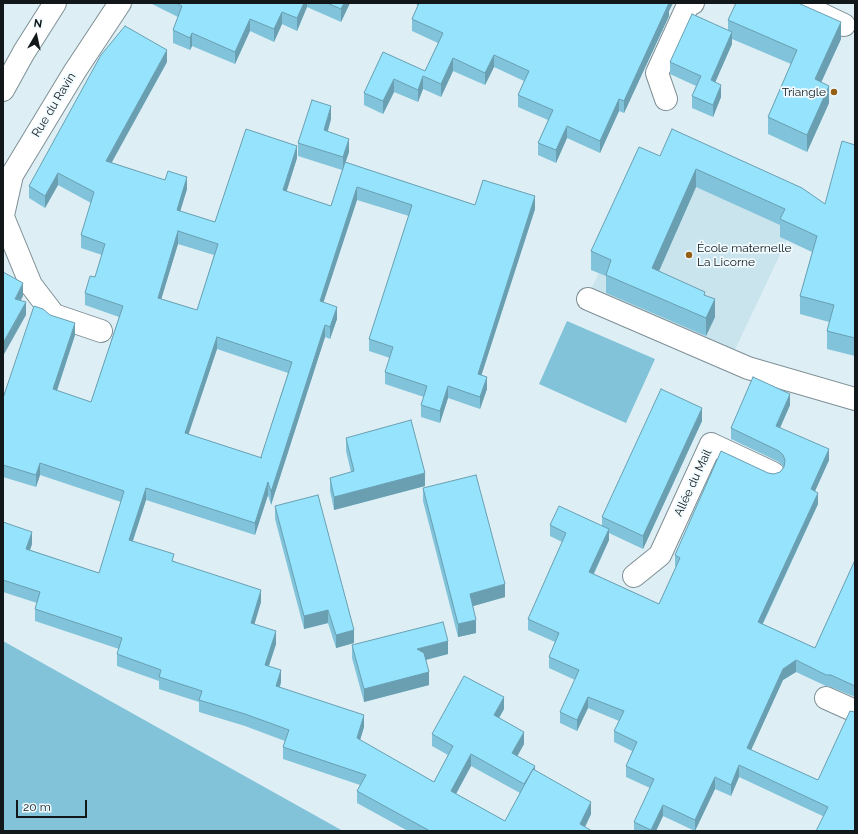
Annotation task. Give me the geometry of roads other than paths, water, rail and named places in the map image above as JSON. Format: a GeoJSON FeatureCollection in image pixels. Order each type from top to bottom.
{"type":"FeatureCollection","features":[{"type":"Feature","properties":{"kind":"street"},"geometry":{"type":"LineString","coordinates":[[3,90],[24,52],[55,3]]}},
{"type":"Feature","properties":{"kind":"street","name":"Rue du Ravin"},"geometry":{"type":"LineString","coordinates":[[101,332],[54,314],[32,285],[3,216],[12,175],[75,71],[120,3]]}},
{"type":"Feature","properties":{"kind":"street"},"geometry":{"type":"LineString","coordinates":[[666,99],[657,73],[688,5],[693,3]]}},
{"type":"Feature","properties":{"kind":"street"},"geometry":{"type":"LineString","coordinates":[[798,3],[844,24]]}},
{"type":"Feature","properties":{"kind":"street"},"geometry":{"type":"LineString","coordinates":[[588,299],[748,368],[855,399]]}},
{"type":"Feature","properties":{"kind":"street","name":"Allée du Mail"},"geometry":{"type":"LineString","coordinates":[[634,576],[660,555],[711,444],[773,473]]}},
{"type":"Feature","properties":{"kind":"street"},"geometry":{"type":"LineString","coordinates":[[826,698],[855,711]]}},
{"type":"Feature","properties":{"kind":"place","name":"Triangle"},"geometry":{"type":"Point","coordinates":[834,92]}},
{"type":"Feature","properties":{"kind":"place","name":"École maternelle La Licorne"},"geometry":{"type":"Point","coordinates":[689,255]}}]}
